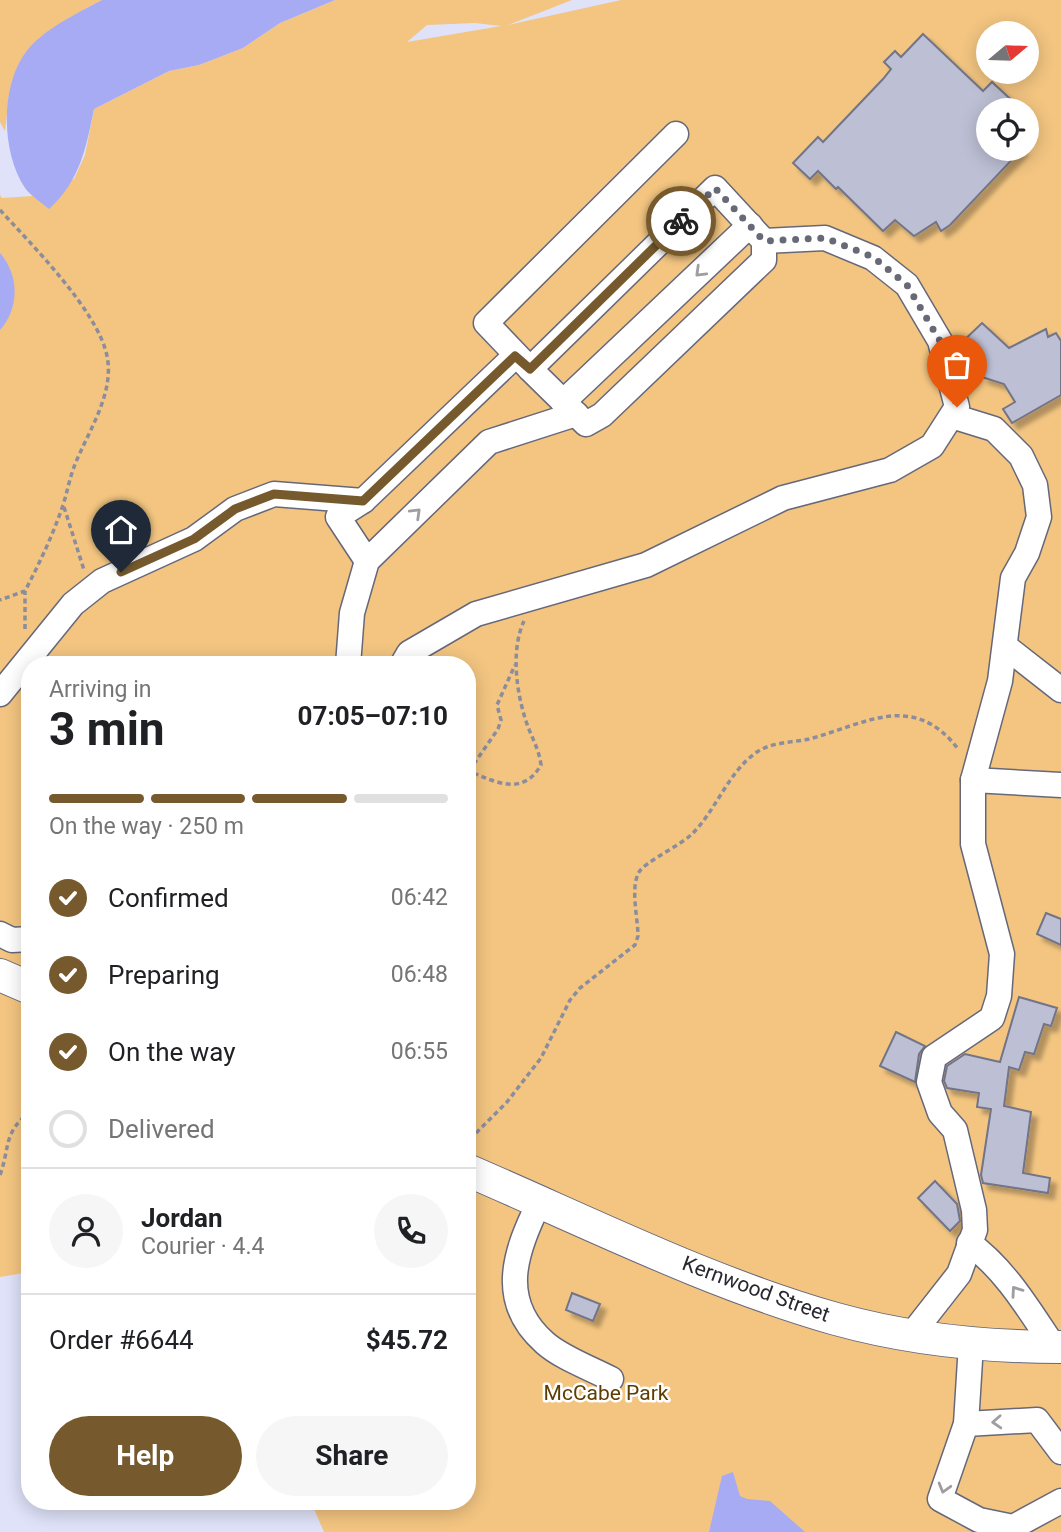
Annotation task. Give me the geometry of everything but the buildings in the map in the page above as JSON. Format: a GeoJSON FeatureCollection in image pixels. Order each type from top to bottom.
{"type":"FeatureCollection","features":[{"type":"Feature","properties":{"kind":"main road"},"geometry":{"type":"LineString","coordinates":[[0,975],[21,984]]}},
{"type":"Feature","properties":{"kind":"main road","name":"Kernwood Street"},"geometry":{"type":"LineString","coordinates":[[476,1174],[733,1284],[836,1319],[971,1344],[1058,1347]]}},
{"type":"Feature","properties":{"kind":"lane"},"geometry":{"type":"LineString","coordinates":[[367,561],[338,517],[363,501],[522,362],[715,188],[757,233],[764,260],[602,415],[586,424],[522,362],[486,323],[676,134]]}},
{"type":"Feature","properties":{"kind":"lane"},"geometry":{"type":"LineString","coordinates":[[349,656],[352,612],[367,561],[489,442],[569,408],[757,233],[825,238],[873,257],[907,285],[940,341],[957,407],[932,446],[890,470],[783,498],[646,565],[476,614],[407,656]]}},
{"type":"Feature","properties":{"kind":"lane"},"geometry":{"type":"LineString","coordinates":[[912,1334],[959,1274],[975,1230],[974,1210],[955,1130],[940,1113],[929,1082],[934,1057],[992,1018],[999,996],[1002,954],[973,844],[969,770],[1006,647],[1013,578],[1027,554],[1039,517],[1035,485],[1021,456],[994,429],[951,416]]}},
{"type":"Feature","properties":{"kind":"lane"},"geometry":{"type":"LineString","coordinates":[[31,656],[74,604],[102,581],[194,539],[235,509],[274,494],[363,501]]}},
{"type":"Feature","properties":{"kind":"lane"},"geometry":{"type":"LineString","coordinates":[[1006,647],[1061,690]]}},
{"type":"Feature","properties":{"kind":"lane"},"geometry":{"type":"LineString","coordinates":[[0,694],[21,668]]}},
{"type":"Feature","properties":{"kind":"lane"},"geometry":{"type":"LineString","coordinates":[[969,770],[1061,785]]}},
{"type":"Feature","properties":{"kind":"lane"},"geometry":{"type":"LineString","coordinates":[[0,934],[12,940],[21,940]]}},
{"type":"Feature","properties":{"kind":"lane"},"geometry":{"type":"LineString","coordinates":[[540,1201],[526,1229],[518,1257],[514,1295],[522,1319],[546,1345],[611,1379]]}},
{"type":"Feature","properties":{"kind":"lane"},"geometry":{"type":"LineString","coordinates":[[970,1243],[989,1257],[1058,1347]]}},
{"type":"Feature","properties":{"kind":"lane"},"geometry":{"type":"LineString","coordinates":[[971,1344],[966,1424],[940,1499],[979,1520],[1013,1527],[1061,1501]]}},
{"type":"Feature","properties":{"kind":"lane"},"geometry":{"type":"LineString","coordinates":[[966,1424],[1049,1420],[1061,1452]]}},
{"type":"Feature","properties":{"kind":"path"},"geometry":{"type":"LineString","coordinates":[[0,210],[76,299],[98,333],[107,356],[106,392],[72,471],[64,505],[25,591],[0,600]]}},
{"type":"Feature","properties":{"kind":"path"},"geometry":{"type":"LineString","coordinates":[[64,505],[79,559],[87,576],[102,581]]}},
{"type":"Feature","properties":{"kind":"path"},"geometry":{"type":"LineString","coordinates":[[476,775],[518,785],[533,779],[541,765],[539,751],[525,719],[516,663],[519,632],[535,597]]}},
{"type":"Feature","properties":{"kind":"path"},"geometry":{"type":"LineString","coordinates":[[476,761],[498,729],[500,696],[516,663]]}},
{"type":"Feature","properties":{"kind":"path"},"geometry":{"type":"LineString","coordinates":[[476,1133],[541,1059],[575,994],[591,977],[635,945],[638,926],[636,880],[640,869],[689,837],[709,816],[753,755],[770,746],[808,739],[883,714],[935,724],[969,770]]}},
{"type":"Feature","properties":{"kind":"path"},"geometry":{"type":"LineString","coordinates":[[0,1175],[8,1139],[16,1122],[21,1118]]}},
{"type":"Feature","properties":{"kind":"green space"},"geometry":{"type":"Polygon","coordinates":[[[0,0],[102,0],[83,10],[9,95],[5,131],[0,122],[0,0]]]}},
{"type":"Feature","properties":{"kind":"green space","name":"McCabe Park"},"geometry":{"type":"Polygon","coordinates":[[[335,0],[572,0],[508,25],[621,0],[1061,0],[1061,1532],[324,1532],[314,1510],[476,1510],[476,656],[21,656],[21,1274],[0,1277],[0,195],[2,198],[33,196],[74,179],[85,155],[94,109],[169,71],[199,65],[243,48],[280,23],[335,0]],[[475,23],[427,25],[407,42],[501,26],[475,23]]]}},
{"type":"Feature","properties":{"kind":"water"},"geometry":{"type":"Polygon","coordinates":[[[102,0],[335,0],[280,23],[243,48],[199,65],[169,71],[94,109],[75,175],[49,209],[25,188],[11,155],[7,116],[13,78],[20,61],[37,40],[102,0]]]}},
{"type":"Feature","properties":{"kind":"water"},"geometry":{"type":"Polygon","coordinates":[[[0,253],[11,271],[15,291],[11,311],[0,330],[0,253]]]}},
{"type":"Feature","properties":{"kind":"water"},"geometry":{"type":"Polygon","coordinates":[[[733,1472],[740,1496],[770,1501],[805,1532],[709,1532],[722,1476],[733,1472]]]}},
{"type":"Feature","properties":{"kind":"way so far"},"geometry":{"type":"LineString","coordinates":[[681,221],[715,188],[764,241],[825,238],[873,257],[907,285],[940,341],[957,407]]}},
{"type":"Feature","properties":{"kind":"route"},"geometry":{"type":"LineString","coordinates":[[121,572],[194,539],[235,509],[274,494],[363,501],[515,356],[530,369],[681,221]]}}]}
